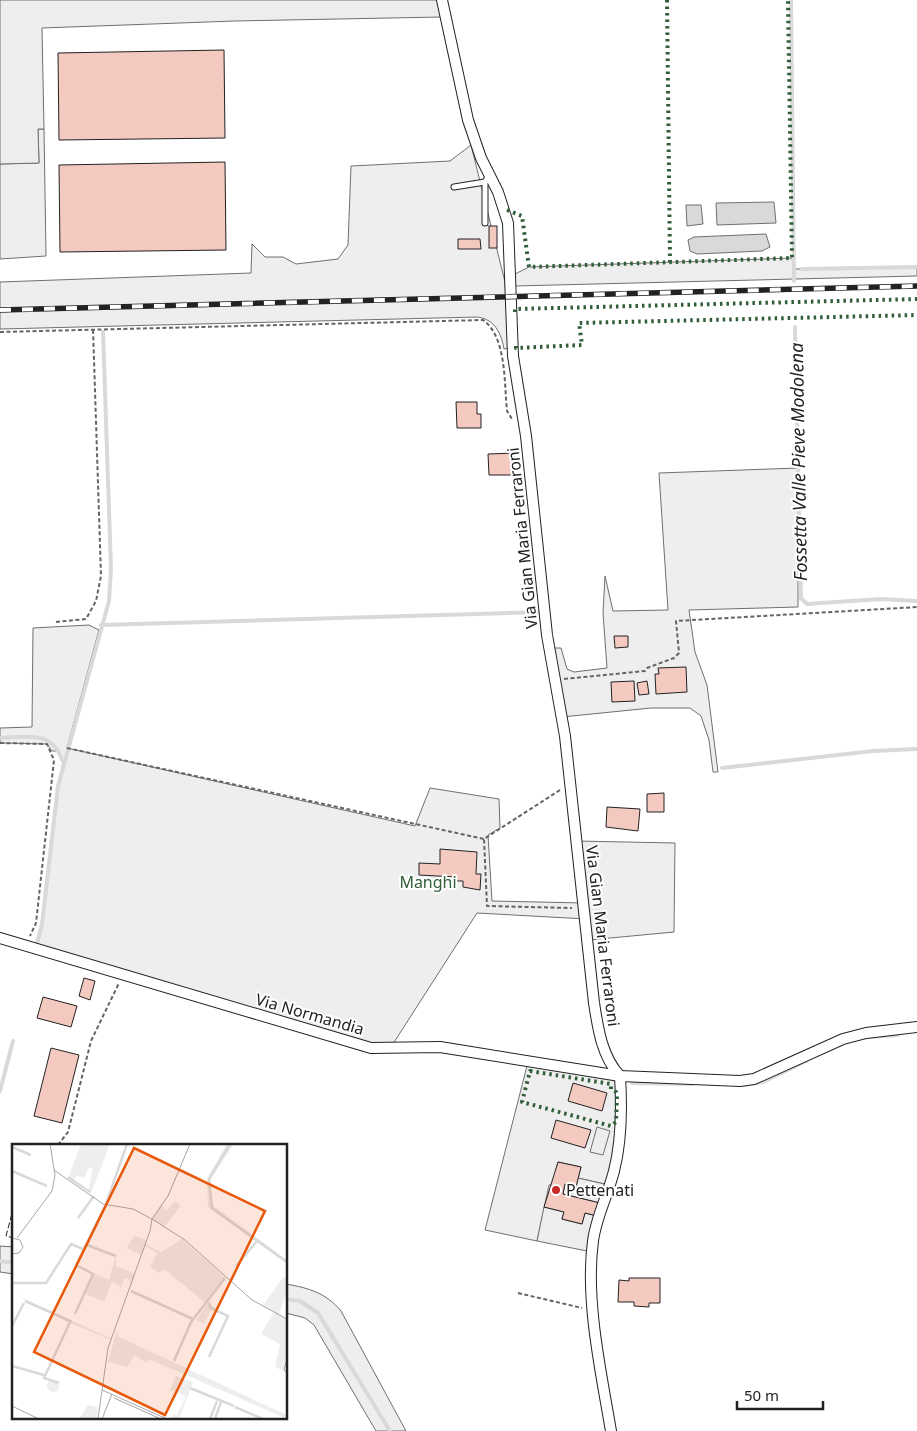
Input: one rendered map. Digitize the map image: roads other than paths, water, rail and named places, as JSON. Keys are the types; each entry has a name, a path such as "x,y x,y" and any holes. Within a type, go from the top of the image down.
{"street":[{"name":"Via Gian Maria Ferraroni","path":"442,0 468,120 487,178 505,209 508,223 513,356 524,422 554,680 564,727 598,1027 605,1052 613,1069 620,1076"},
{"name":"Via Normandia","path":"0,938 33,946 371,1048 440,1047 620,1076"},
{"path":"611,1431 597,1345 594,1311 593,1240 614,1172 620,1143 620,1076 740,1081 754,1079 843,1039 866,1033 914,1028"}],"lane":[{"path":"454,188 487,178 485,223"}],"waterway":[{"name":"Fossetta Valle Pieve Modolena","path":"791,0 794,281"},
{"path":"802,269 917,267"},
{"name":"Fossetta Valle Pieve Modolena","path":"795,327 801,598 807,604 881,599 917,601"},
{"path":"36,947 42,924 58,786 109,601 111,569 103,332"},
{"path":"101,625 543,612"},
{"path":"0,738 37,737 52,744 58,750 62,760"},
{"path":"722,768 873,751 917,749"},
{"path":"870,1037 898,1035"},
{"path":"0,1091 13,1041"},
{"path":"743,1085 763,1082 806,1061"},
{"path":"632,1083 693,1084"},
{"path":"0,1261 12,1263"},
{"path":"288,1299 300,1301 318,1313 390,1431"}],"railway":[{"path":"0,310 917,286"}],"place":[{"name":"Pettenati","path":"556,1190"}],"park label":[{"name":"Manghi","path":"428,882"}]}
